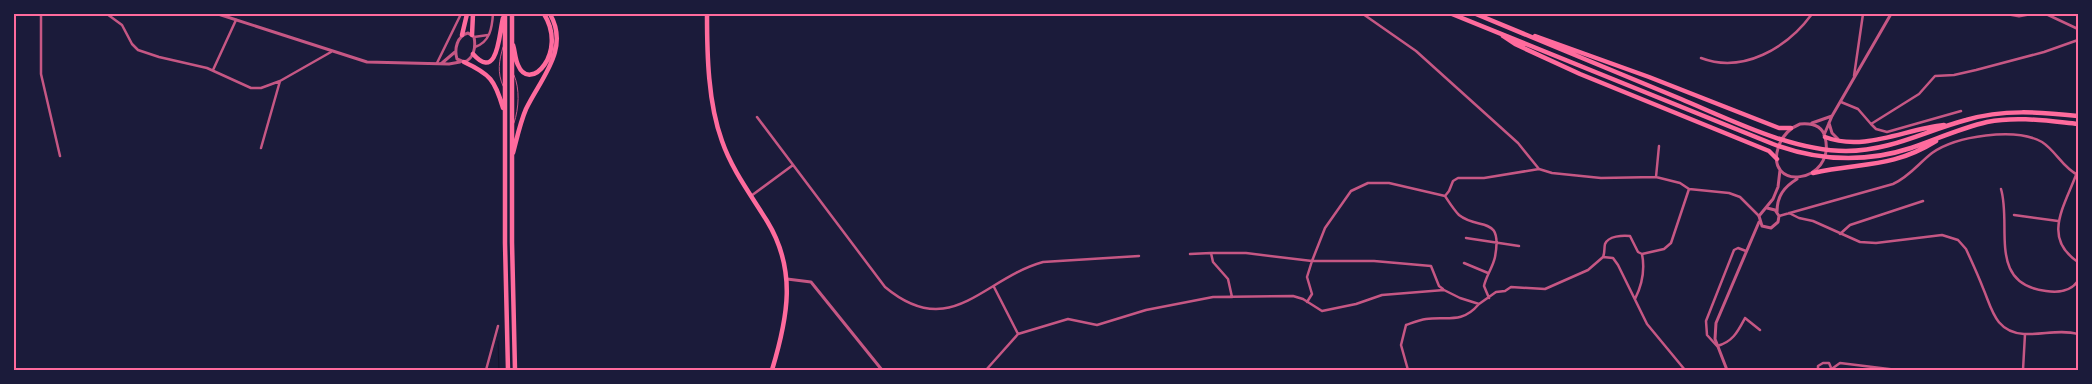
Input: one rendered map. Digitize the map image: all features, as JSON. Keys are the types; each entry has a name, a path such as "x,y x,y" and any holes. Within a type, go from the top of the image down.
{"main road":[{"path":"462,35 467,14"},
{"path":"473,14 473,36"},
{"path":"504,14 508,370"},
{"path":"473,54 484,63 489,63 493,60 504,14"},
{"path":"512,14 515,370"},
{"path":"512,40 517,64 521,69 530,74 537,73 542,68 551,51 552,42 548,22 544,14"},
{"path":"512,160 520,124 554,59 557,38 556,29 550,14"},
{"path":"707,14 712,106 717,126 728,158 768,223 780,246 785,261 788,291 784,321 772,370"},
{"path":"1452,14 1754,137 1808,155 1841,159 1880,156 1988,122 2005,120 2028,119 2078,124"},
{"path":"1476,14 1756,129 1814,148 1845,151 1860,150 1907,141 1966,120 1995,114 2016,112 2078,116"},
{"path":"1513,29 1649,76 1778,128 1791,128"},
{"path":"1496,31 1515,44 1580,74 1769,151 1776,159"},
{"path":"462,62 484,72 493,80 498,89 504,114"},
{"path":"1824,136 1841,141 1862,141 1890,138 1929,127 1953,124"},
{"path":"1813,173 1869,166 1897,160 1919,151 1943,136"}],"street":[{"path":"41,14 41,74 60,156"},
{"path":"107,14 122,25 132,44 138,50 213,70 252,88 260,88 280,81 331,52"},
{"path":"218,14 331,52 367,62 453,64 468,61 473,54 473,36"},
{"path":"439,63 461,14"},
{"path":"474,47 485,42 489,35 493,14"},
{"path":"1363,14 1394,34 1423,57 1518,143 1539,169"},
{"path":"1700,58 1731,64 1756,58 1792,36 1812,14"},
{"path":"1854,79 1863,14"},
{"path":"1445,196 1453,181 1458,178 1484,178 1539,169 1552,173 1601,178 1656,178 1680,183 1689,189 1729,193 1740,197 1758,216 1762,226 1774,227 1778,222 1777,204 1782,192 1788,185 1798,178 1813,173 1819,166 1825,154 1824,136 1832,116 1890,15 1885,14"},
{"path":"2008,14 2019,16 2030,14"},
{"path":"2046,14 2078,29"},
{"path":"213,70 236,20"},
{"path":"439,63 455,52 462,35 482,37 489,35"},
{"path":"1871,124 1919,94 1935,76 1954,75 1976,70 2044,52 2078,40"},
{"path":"455,52 457,59 462,62"},
{"path":"261,148 280,81"},
{"path":"1841,102 1858,109 1876,129 1886,132 1961,110"},
{"path":"1798,178 1788,176 1780,169 1776,159 1780,142 1791,128 1800,124 1811,124 1832,116"},
{"path":"757,117 885,287 900,299 916,306 933,309 952,307 969,301 1029,266 1043,262 1139,256"},
{"path":"1829,123 1832,133 1841,141"},
{"path":"1811,124 1818,128 1824,136"},
{"path":"1778,214 1789,213 1893,184 1900,181 1940,148 1971,137 2016,136 2035,139 2050,148 2077,175 2058,221 2057,231 2061,244 2067,254 2078,262"},
{"path":"1656,178 1659,146"},
{"path":"751,196 793,164"},
{"path":"1758,216 1773,199 1778,187 1780,169"},
{"path":"1307,302 1312,294 1308,277 1325,228 1351,191 1368,183 1389,183 1445,196 1458,214 1464,218 1488,225 1494,231 1496,243 1494,259 1484,286 1489,298"},
{"path":"1605,257 1605,244 1608,240 1621,235 1630,236 1638,252 1642,254 1664,249 1671,243 1689,189"},
{"path":"2001,189 2005,210 2004,253 2016,277 2033,288 2046,291 2069,289 2078,281"},
{"path":"1840,234 1850,225 1923,201"},
{"path":"1751,207 1762,211"},
{"path":"1766,208 1773,209 1778,214"},
{"path":"1789,213 1799,218 1813,221 1860,242 1876,243 1942,235 1958,240 1966,249 1994,317 2003,326 2025,334 2061,331 2078,334"},
{"path":"2014,215 2058,221"},
{"path":"1727,370 1715,339 1716,323 1759,222"},
{"path":"1755,231 1762,226"},
{"path":"1466,238 1519,246"},
{"path":"1717,346 1707,335 1706,321 1734,250 1738,248 1746,251"},
{"path":"1190,254 1246,252 1312,261 1374,261 1432,266 1439,286 1460,298 1479,304"},
{"path":"1211,253 1213,262 1228,279 1232,297"},
{"path":"1635,298 1640,290 1642,254"},
{"path":"1408,370 1401,345 1406,325 1427,319 1450,319 1464,316 1496,292 1505,291 1511,287 1545,289 1588,270 1605,257 1613,258 1618,265 1647,324 1685,370"},
{"path":"1464,263 1488,273"},
{"path":"787,279 811,282 882,370"},
{"path":"994,286 1018,334"},
{"path":"986,370 1018,334 1068,319 1097,325 1146,310 1214,297 1293,296 1322,311 1356,304 1382,295 1444,290"},
{"path":"1717,346 1725,344 1734,338 1745,318 1760,330"},
{"path":"486,370 498,326"},
{"path":"2023,370 2025,334"},
{"path":"1818,370 1818,366 1823,362 1829,364 1832,369 1840,364 1897,370"}],"waterway":[{"path":"498,341 499,370"}]}
